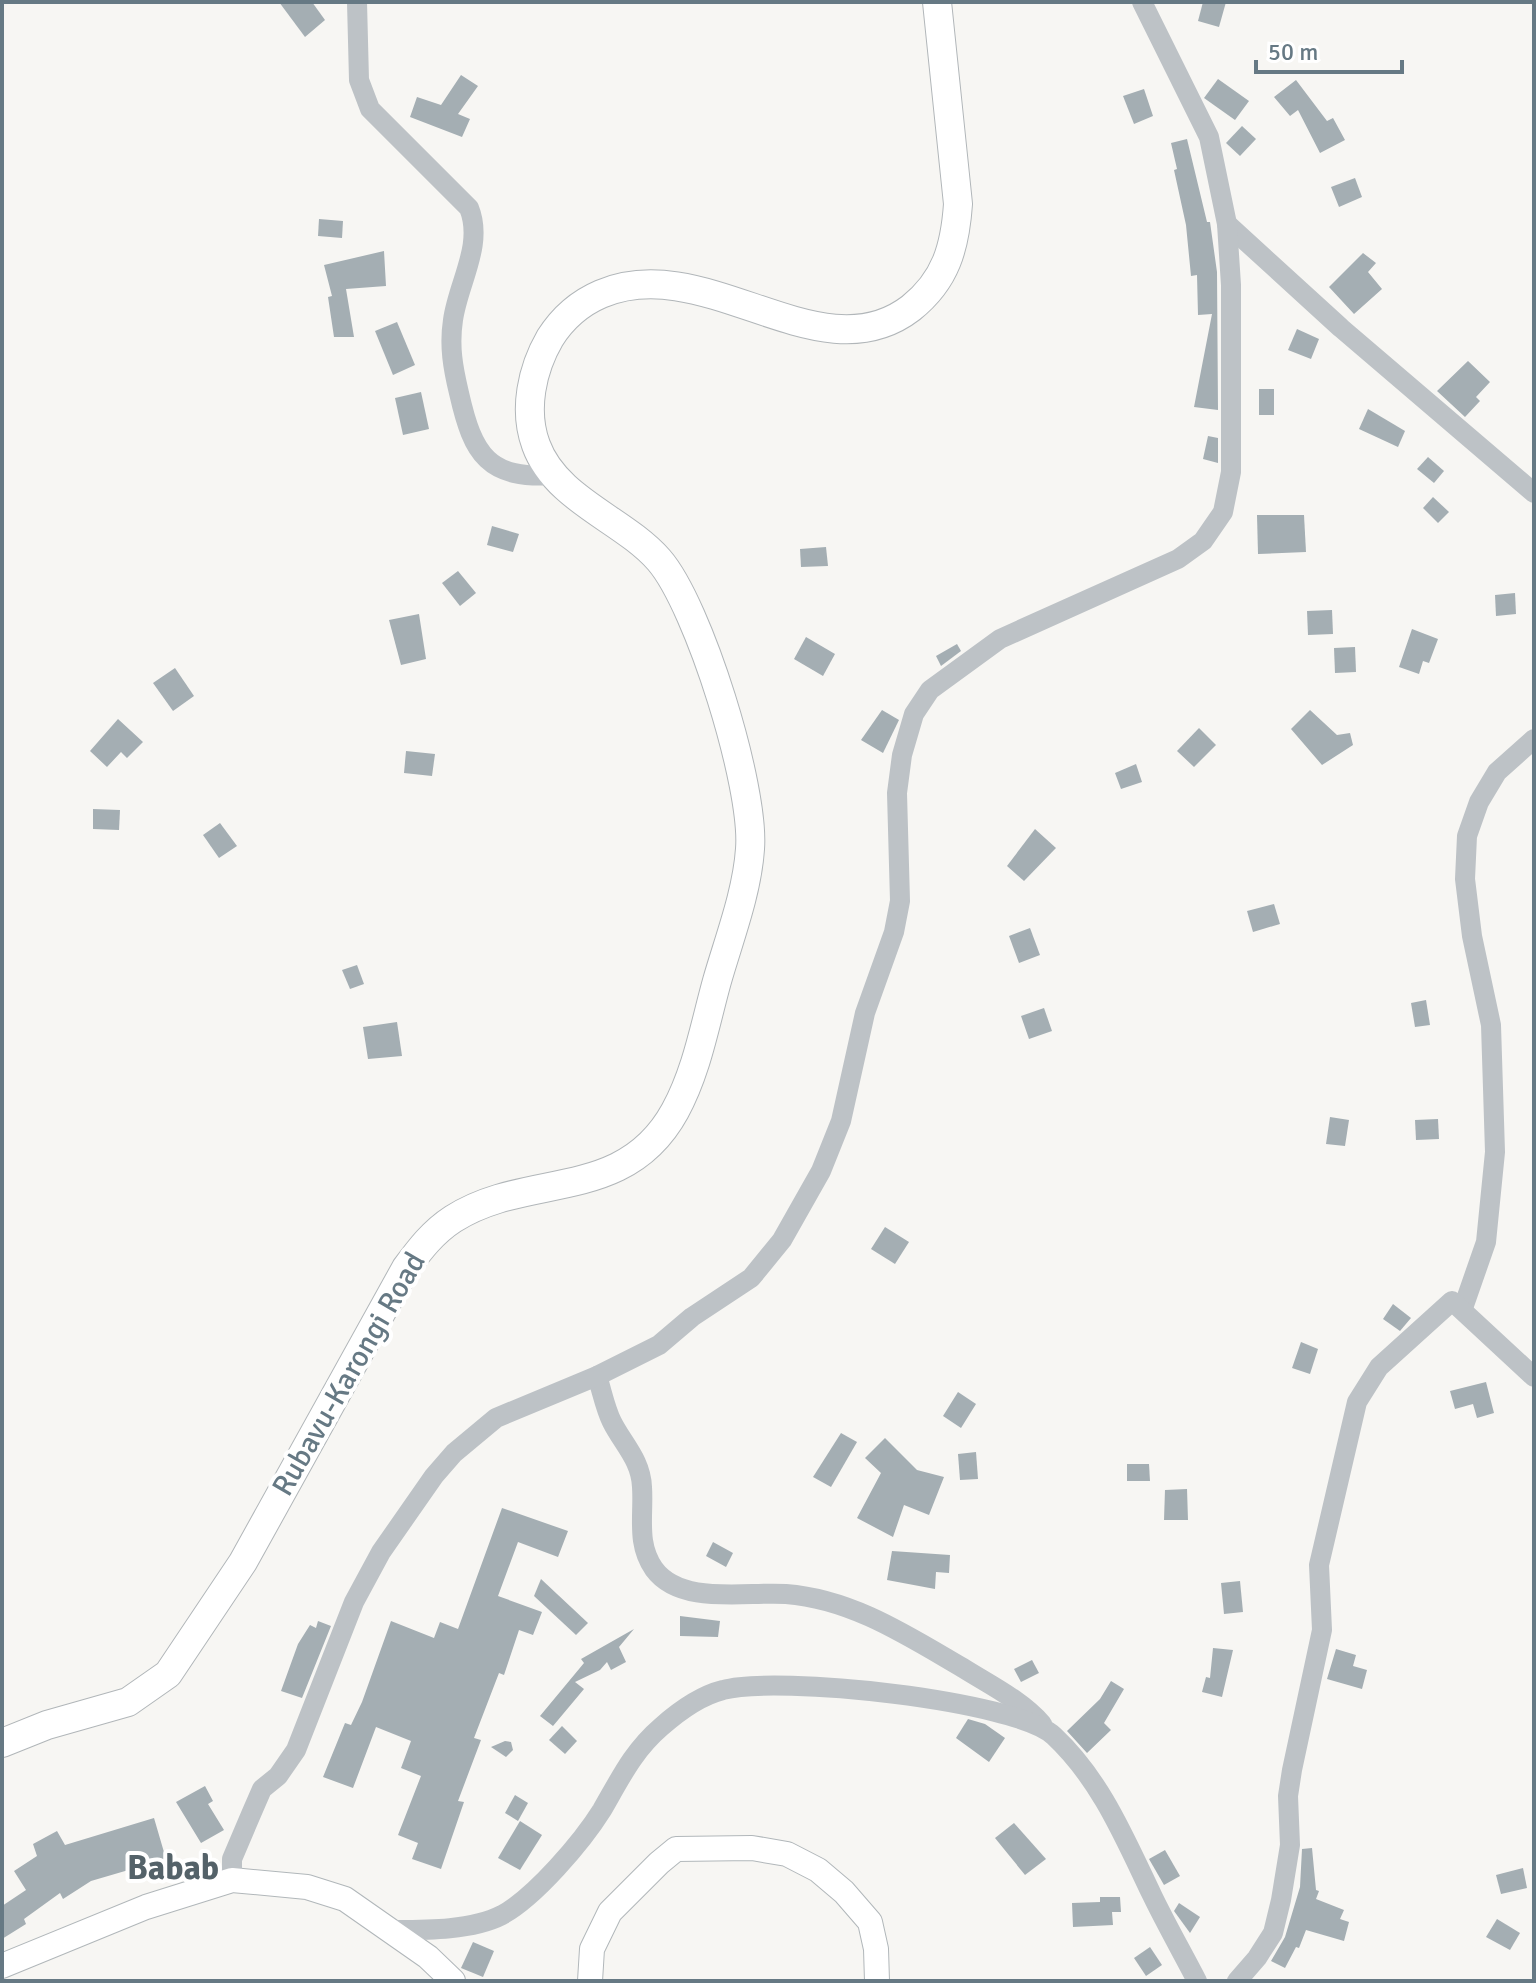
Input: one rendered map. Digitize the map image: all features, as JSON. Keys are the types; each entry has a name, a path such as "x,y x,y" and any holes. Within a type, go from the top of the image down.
{"highway":[{"name":"Rubavu-Karongi Road","path":"2,1743 47,1725 128,1702 168,1674 243,1562 406,1268 426,1240 455,1217 485,1205 584,1182 619,1168 663,1130 677,1107 705,1029 748,863 750,848 743,772 691,613 676,584 657,557 603,519 556,475 536,446 531,421 532,379 556,330 574,310 593,297 624,284 665,282 695,288 776,316 848,330 899,317 938,283 955,235 958,204 937,2"}],"main road":[{"path":"590,1981 592,1949 610,1912 676,1849 752,1848 787,1854 818,1870 844,1892 870,1922 876,1949 877,1981"},
{"path":"2,1966 146,1907 232,1880 320,1891 345,1899 428,1957 453,1981"}],"street":[{"path":"357,2 359,80 370,109 469,208 476,224 474,246 457,298 450,347 468,433 489,463 507,472 526,477 556,475"},
{"path":"232,1880 232,1859 262,1789 278,1776 296,1750 354,1602 381,1552 434,1476 454,1453 496,1418 597,1376 659,1345 692,1317 751,1278 782,1240 821,1171 841,1121 865,1013 894,932 900,901 897,793 902,755 914,714 930,690 1000,639 1178,559 1203,541 1223,512 1232,459 1227,224 1209,137 1142,2"},
{"path":"1227,224 1341,328 1534,493"},
{"path":"1463,1308 1486,1242 1495,1152 1491,1025 1472,936 1465,879 1467,836 1479,802 1497,772 1534,739"},
{"path":"1237,1981 1273,1933 1281,1900 1290,1845 1288,1796 1322,1630 1319,1565 1357,1402 1379,1367 1452,1301 1534,1377"},
{"path":"597,1376 612,1422 633,1452 643,1485 641,1539 655,1570 678,1587 717,1594 788,1594 832,1602 884,1622 1016,1702 1080,1763 1117,1821 1197,1981"},
{"path":"388,1930 464,1925 501,1915 529,1893 584,1835 635,1751 695,1701 723,1690 763,1684 856,1688 1003,1715 1051,1733"}],"building":[{"path":"279,2 312,2 325,20 305,37"},
{"path":"1203,2 1226,2 1219,27 1198,21"},
{"path":"461,75 478,86 458,114 470,119 462,137 410,117 417,97 441,105"},
{"path":"1218,79 1249,101 1235,120 1204,98"},
{"path":"1296,80 1327,121 1333,118 1345,140 1320,153 1298,110 1290,116 1274,97"},
{"path":"1144,89 1153,116 1134,124 1123,96"},
{"path":"1242,126 1256,139 1240,156 1226,143"},
{"path":"1187,139 1207,222 1210,222 1217,272 1218,410 1194,407 1212,314 1198,315 1197,275 1191,276 1186,225 1174,170 1177,169 1171,143"},
{"path":"1355,178 1362,197 1339,207 1331,187"},
{"path":"319,219 343,221 342,238 318,236"},
{"path":"384,251 386,286 346,289 354,337 334,337 328,297 332,296 324,265"},
{"path":"1363,253 1376,263 1368,272 1382,289 1354,314 1329,287"},
{"path":"397,322 415,365 393,375 375,331"},
{"path":"1297,329 1319,339 1311,359 1288,350"},
{"path":"1468,361 1490,382 1476,397 1480,401 1465,417 1437,391"},
{"path":"1259,389 1274,389 1274,415 1259,415"},
{"path":"421,392 429,429 403,435 395,398"},
{"path":"1368,409 1405,431 1398,447 1359,429"},
{"path":"1208,436 1218,438 1218,463 1203,459"},
{"path":"1428,457 1444,471 1434,483 1417,469"},
{"path":"1433,497 1449,512 1438,523 1423,508"},
{"path":"1257,515 1304,515 1306,552 1258,554"},
{"path":"492,526 519,534 513,552 487,545"},
{"path":"826,547 828,566 801,567 800,549"},
{"path":"458,571 476,593 460,606 442,583"},
{"path":"1515,593 1516,614 1496,616 1495,595"},
{"path":"1332,610 1333,634 1308,635 1307,611"},
{"path":"419,614 426,659 401,665 389,620"},
{"path":"1412,629 1438,639 1429,663 1423,661 1419,674 1399,667"},
{"path":"806,637 835,654 823,676 794,659"},
{"path":"957,644 961,651 941,666 936,656"},
{"path":"1355,647 1356,672 1335,673 1334,648"},
{"path":"175,668 194,696 173,711 153,683"},
{"path":"882,710 899,720 883,753 861,740"},
{"path":"1310,710 1337,735 1350,733 1353,745 1322,765 1291,729"},
{"path":"118,719 143,742 127,758 121,752 107,767 90,751"},
{"path":"1199,728 1216,745 1194,767 1177,751"},
{"path":"406,751 435,754 432,776 404,773"},
{"path":"1136,764 1142,782 1121,789 1115,773"},
{"path":"93,809 120,810 119,830 93,829"},
{"path":"220,823 237,846 219,858 203,835"},
{"path":"1035,829 1056,848 1024,881 1007,866"},
{"path":"1274,904 1280,924 1253,932 1247,911"},
{"path":"1030,928 1040,955 1019,963 1009,936"},
{"path":"357,965 364,984 350,989 342,970"},
{"path":"1426,1000 1430,1025 1415,1027 1411,1003"},
{"path":"1044,1008 1052,1031 1029,1039 1021,1016"},
{"path":"397,1022 402,1056 368,1059 363,1027"},
{"path":"1330,1117 1349,1120 1345,1146 1326,1144"},
{"path":"1438,1119 1439,1139 1416,1140 1415,1120"},
{"path":"885,1227 909,1242 895,1264 871,1249"},
{"path":"1393,1304 1411,1318 1400,1331 1383,1319"},
{"path":"1301,1342 1318,1349 1310,1374 1292,1368"},
{"path":"1486,1382 1494,1413 1477,1418 1473,1404 1455,1409 1450,1391"},
{"path":"958,1392 976,1404 961,1428 943,1416"},
{"path":"841,1433 857,1442 831,1487 813,1477"},
{"path":"885,1438 917,1470 944,1477 929,1515 904,1505 893,1537 857,1518 881,1473 865,1458"},
{"path":"976,1452 978,1479 960,1480 958,1454"},
{"path":"1127,1464 1149,1464 1150,1481 1127,1481"},
{"path":"1187,1489 1188,1520 1164,1520 1165,1490"},
{"path":"502,1508 568,1531 558,1557 518,1542 498,1596 542,1612 533,1635 519,1630 504,1675 499,1673 474,1738 481,1740 458,1801 464,1802 441,1869 412,1859 418,1843 398,1835 421,1776 401,1768 411,1741 376,1727 353,1788 323,1777 345,1723 351,1725 362,1702 391,1621 434,1638 440,1622 458,1629"},
{"path":"713,1542 733,1553 726,1567 706,1556"},
{"path":"892,1551 950,1555 949,1573 936,1572 935,1589 887,1580"},
{"path":"541,1579 588,1623 576,1635 534,1596"},
{"path":"1240,1581 1243,1612 1224,1614 1221,1583"},
{"path":"680,1616 720,1621 718,1637 680,1636"},
{"path":"318,1621 331,1626 302,1698 281,1691 298,1644 310,1625 316,1628"},
{"path":"634,1629 619,1647 626,1662 611,1670 607,1662 600,1670 575,1682 584,1689 553,1726 540,1716 584,1663 581,1659"},
{"path":"1213,1648 1233,1650 1222,1697 1202,1692 1206,1677 1210,1678"},
{"path":"1336,1649 1356,1655 1353,1666 1367,1670 1362,1689 1327,1679"},
{"path":"1032,1660 1039,1673 1021,1682 1014,1669"},
{"path":"1111,1681 1124,1689 1104,1723 1111,1730 1087,1753 1067,1731 1100,1699"},
{"path":"968,1719 985,1724 1005,1738 989,1762 956,1738"},
{"path":"562,1726 577,1741 565,1754 549,1740"},
{"path":"505,1741 511,1742 513,1750 506,1757 491,1747"},
{"path":"205,1786 213,1801 208,1804 224,1830 201,1843 176,1802"},
{"path":"515,1795 528,1803 518,1821 505,1813"},
{"path":"154,1818 166,1859 91,1881 63,1899 60,1893 24,1919 26,1924 2,1939 2,1906 26,1890 14,1871 37,1856 33,1844 57,1831 65,1845"},
{"path":"520,1821 542,1835 520,1870 498,1858"},
{"path":"1014,1823 1046,1859 1025,1875 995,1838"},
{"path":"1312,1848 1316,1890 1319,1891 1316,1899 1344,1910 1340,1919 1349,1922 1344,1941 1306,1930 1299,1948 1296,1947 1285,1968 1271,1961 1285,1937 1300,1887 1302,1849"},
{"path":"1165,1850 1180,1876 1164,1885 1149,1859"},
{"path":"1523,1868 1527,1888 1501,1894 1496,1875"},
{"path":"1100,1897 1120,1897 1121,1912 1112,1912 1113,1925 1073,1927 1072,1903 1100,1902"},
{"path":"1179,1903 1200,1917 1190,1933 1174,1911"},
{"path":"1497,1919 1520,1933 1510,1950 1486,1937"},
{"path":"473,1942 494,1951 483,1977 461,1968"},
{"path":"1150,1947 1162,1965 1146,1976 1134,1958"}],"district":[{"name":"Babab","path":"173,1868"}]}
